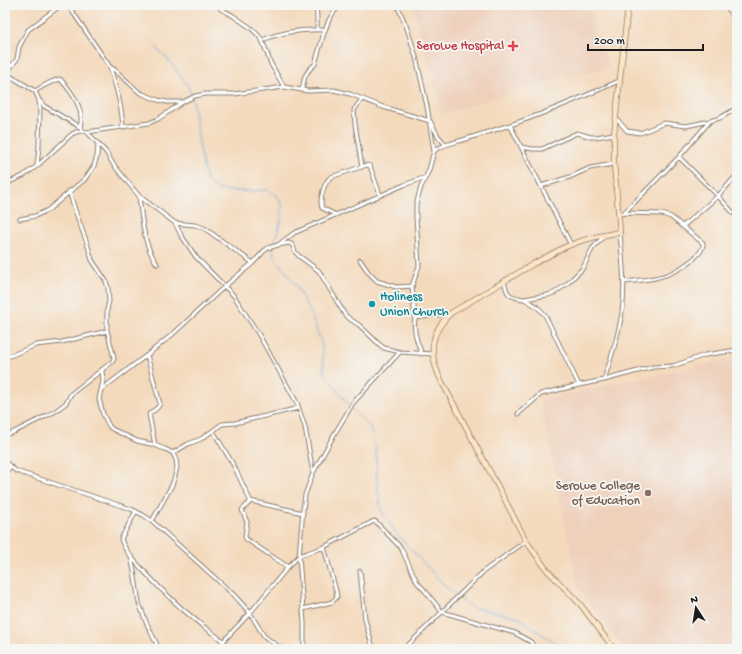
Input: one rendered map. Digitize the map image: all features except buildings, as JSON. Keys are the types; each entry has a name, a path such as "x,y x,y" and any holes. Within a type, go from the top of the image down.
{"street":[{"path":"37,166 40,108 35,91 5,73 17,60 19,46 28,30 62,5"},
{"path":"68,5 110,67 118,93 123,128"},
{"path":"218,5 221,10 232,15 251,28 258,35 262,40 271,64 284,87"},
{"path":"316,5 317,29"},
{"path":"302,90 305,76 315,64 325,30 333,13 340,5"},
{"path":"397,5 407,28 416,57 430,121 434,151 432,162 421,187 416,205 419,266 412,286 414,329 422,354"},
{"path":"604,380 623,311 624,282 614,164 614,134 628,5"},
{"path":"726,5 737,23"},
{"path":"262,40 282,33 317,29 325,30"},
{"path":"110,67 143,94 167,102 183,102"},
{"path":"35,91 58,79 61,80 74,95 82,122 80,127"},
{"path":"434,151 445,144 460,141 510,125 619,81"},
{"path":"6,182 23,176 37,166 72,134 78,131 123,128 149,123 195,96 206,94 234,94 284,87 308,91 334,90 430,121 438,136 445,144"},
{"path":"362,99 354,110 362,167"},
{"path":"38,100 44,106 85,131 106,152 113,164 139,196 175,224 196,257 234,296 259,335 299,408 305,427 313,473"},
{"path":"615,117 627,131 643,132 664,123 686,126 710,121 720,118 737,108"},
{"path":"624,213 679,157 710,121"},
{"path":"510,125 571,245"},
{"path":"521,147 542,149 577,133 591,137 614,134"},
{"path":"20,219 42,214 85,179 94,166 98,144"},
{"path":"679,157 737,217"},
{"path":"541,186 570,177 590,168 614,164"},
{"path":"336,215 322,208 320,200 322,192 331,176 368,165 370,166 380,195"},
{"path":"683,226 718,196 737,175"},
{"path":"278,245 294,233 380,195 426,177"},
{"path":"5,435 54,412 66,403 71,394 113,361 114,358 107,331 108,288 106,281 92,260 69,191"},
{"path":"139,196 144,235 153,259 157,264"},
{"path":"619,214 667,215 703,242 704,247 697,256 679,270 650,279 624,282"},
{"path":"175,224 195,225 204,228 253,263"},
{"path":"614,649 580,604 547,570 526,542 443,384 435,367 432,354 436,334 442,323 451,314 533,264 571,245 588,239 620,232"},
{"path":"524,300 554,293 567,284 583,268 592,249 606,235"},
{"path":"102,389 184,325 225,286 253,263 264,251 268,248 289,243 293,246 295,252 319,271 345,315 359,325 384,348 400,352 432,354"},
{"path":"360,260 377,281 396,287 412,286"},
{"path":"504,281 509,294 540,309 545,315 579,385"},
{"path":"414,318 451,314"},
{"path":"5,358 36,345 62,342 107,331"},
{"path":"518,414 541,394 653,367 673,366 705,355 737,350"},
{"path":"304,649 300,556 305,495 313,473 353,403 400,352"},
{"path":"147,355 160,404 149,414 155,445"},
{"path":"102,370 103,381 99,396 103,414 108,426 137,441 165,449 173,453 176,460 177,467 175,476 165,499 152,521"},
{"path":"173,453 188,444 202,439 222,424 235,423 299,408"},
{"path":"213,431 234,466 250,501"},
{"path":"5,462 16,471 136,512 152,521 234,595 250,613 264,636 284,649"},
{"path":"5,478 9,466"},
{"path":"250,501 303,513"},
{"path":"250,501 242,510 247,522 246,539 288,566"},
{"path":"136,512 121,539 130,556 204,628 223,641 225,649"},
{"path":"216,649 250,613 288,566 300,556 324,547 372,522 376,522 401,548 417,582 442,612 514,633 532,644"},
{"path":"404,649 484,571 526,542"},
{"path":"303,609 332,602 337,597 324,547"},
{"path":"130,556 139,603 159,649"},
{"path":"360,571 365,619 373,649"}],"shaded area":[{"name":"Serowe Hospital","path":"413,5 588,5 609,67 550,81 442,114"},
{"name":"Serowe College of Education","path":"737,357 737,649 624,649 578,587 540,400"}],"waterway":[{"path":"156,47 172,64 188,86 192,97 202,162 207,180 216,189 227,191 267,190 277,195 282,205 281,220 274,244"},
{"path":"273,248 274,256 297,287 311,314 322,345 324,372 350,407 370,427 376,450 377,480 381,510 395,532 445,586 471,607 518,617 565,649"}],"place":[{"name":"Serowe Hospital","path":"513,46"},
{"name":"Holiness Union Church","path":"372,304"},
{"name":"Serowe College of Education","path":"648,493"}]}
